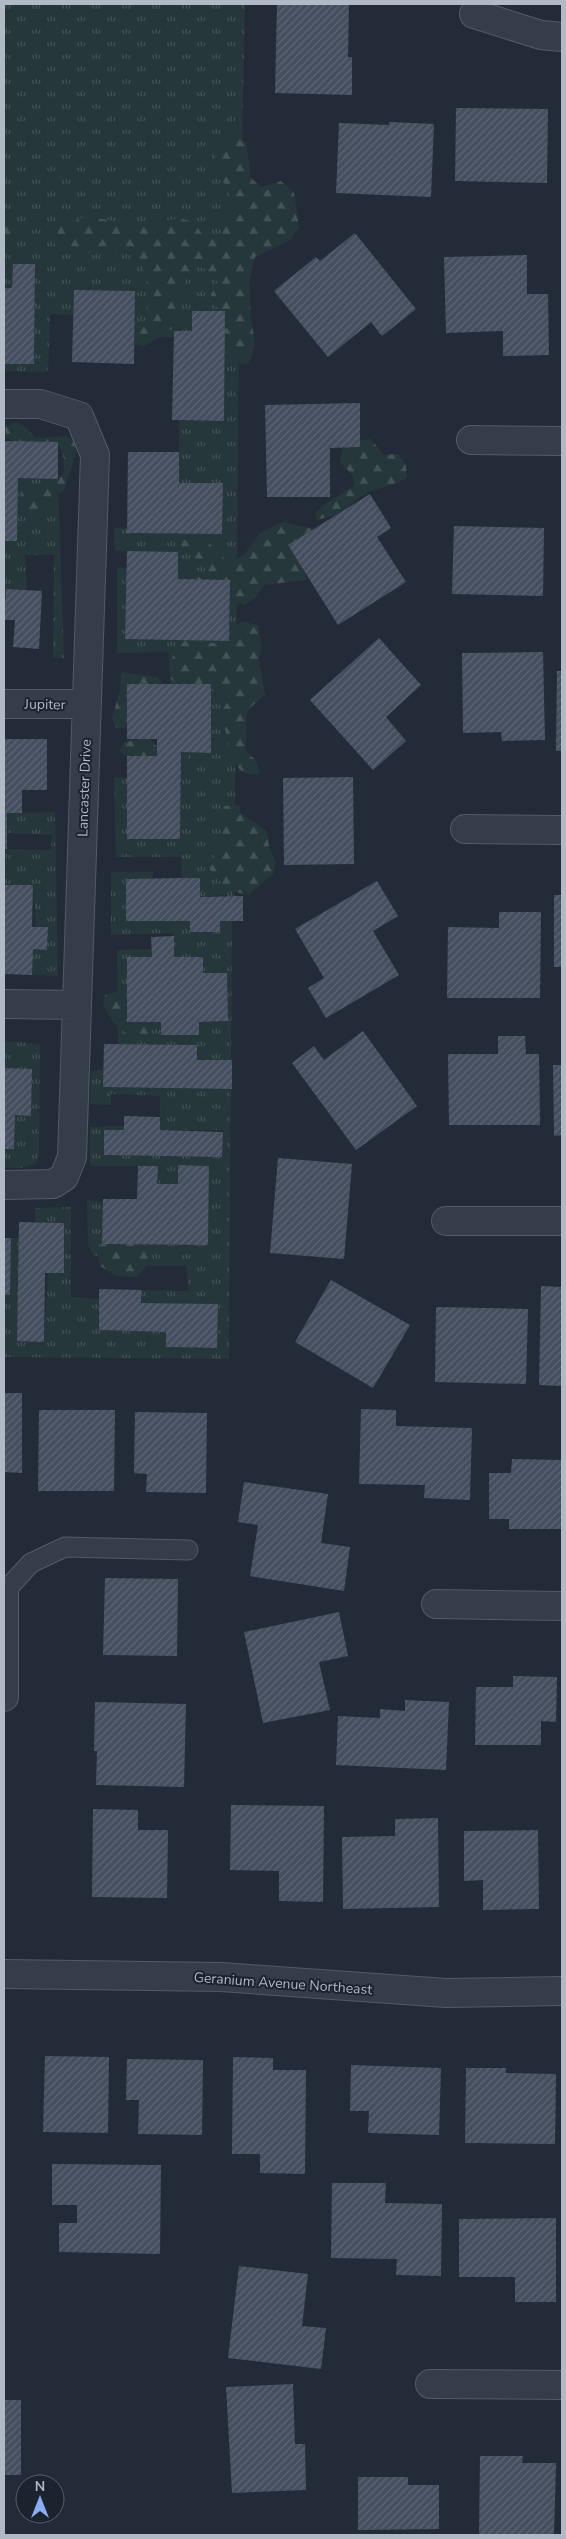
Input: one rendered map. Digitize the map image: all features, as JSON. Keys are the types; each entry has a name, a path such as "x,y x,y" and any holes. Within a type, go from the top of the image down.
{"street":[{"path":"474,14 540,35 562,37"},
{"name":"Lancaster Drive","path":"4,404 40,404 80,416 96,455 72,1157 64,1177 53,1184 4,1185"},
{"path":"471,440 562,441"},
{"name":"Jupiter","path":"4,704 87,704"},
{"path":"465,829 562,830"},
{"path":"4,1004 77,1005"},
{"path":"446,1221 562,1221"},
{"path":"4,1591 4,1697"},
{"path":"436,1604 562,1606"},
{"name":"Geranium Avenue Northeast","path":"4,1974 220,1977 446,1993 562,1990"},
{"path":"430,2384 562,2385"}],"lane":[{"path":"4,1591 31,1563 65,1547 188,1550"}],"green space":[{"path":"4,4 245,4 240,245 234,896 243,896 243,921 232,921 229,1359 4,1357 4,1295 10,1295 11,1238 19,1238 17,1341 44,1342 48,1273 64,1272 64,1223 36,1222 35,1208 71,1207 71,1297 99,1299 99,1330 166,1332 166,1347 217,1348 218,1304 141,1303 141,1290 189,1291 186,1266 129,1265 93,1255 88,1245 87,1200 103,1202 103,1244 208,1245 209,1166 178,1165 178,1184 157,1184 157,1166 90,1166 90,1127 124,1126 124,1130 104,1130 104,1155 222,1157 223,1130 160,1130 160,1096 111,1094 111,1105 90,1104 91,1071 103,1069 104,1087 227,1089 225,1060 197,1060 197,1045 118,1044 117,950 152,949 152,957 127,958 127,1022 161,1022 161,1035 198,1035 199,1022 228,1021 227,974 203,973 202,957 174,957 173,933 111,935 111,872 153,872 153,879 126,879 126,921 190,921 191,932 220,932 220,921 227,921 227,895 200,897 200,878 182,878 181,857 116,857 114,777 127,778 127,839 180,839 181,752 211,753 211,684 170,684 169,652 117,653 117,568 127,568 125,638 229,641 230,580 178,579 178,552 115,551 114,528 127,528 127,533 222,534 223,483 179,483 179,421 224,421 225,312 192,311 192,331 174,331 174,337 135,338 135,291 74,290 73,315 50,314 48,372 4,371 4,364 34,364 35,264 13,264 12,288 4,289"},
{"path":"232,136 246,142 251,178 261,187 281,181 294,193 299,227 290,240 255,257 249,283 255,345 248,364 241,364 231,354 221,351 221,333 231,324 225,318 225,311 211,304 211,294 218,283 210,273 202,268 193,267 185,281 177,310 176,326 144,346 135,344 136,333 145,326 148,318 145,297 147,276 140,262 132,252 70,253 56,248 54,240 57,230 82,218 98,218 141,225 181,219 194,223 203,235 220,236 224,218 231,208 229,195 218,170 216,147"},
{"path":"4,214 17,239 11,245 4,246"},
{"path":"16,422 25,427 36,438 67,436 74,441 76,453 64,491 58,494 50,511 36,519 22,512 22,493 39,483 46,487 64,473 63,455 58,446 13,441 6,438 5,427"},
{"path":"371,439 384,455 398,454 406,465 407,477 397,483 368,492 336,515 317,520 315,513 325,504 354,486 353,476 340,462 343,448 354,441"},
{"path":"18,478 58,479 64,658 53,658 54,555 25,555 27,590 6,589 4,619 4,541 17,541"},
{"path":"283,522 318,530 306,566 306,580 264,585 256,597 245,605 212,599 193,587 189,579 208,571 210,561 195,558 181,550 182,540 205,539 228,562 244,555 260,533"},
{"path":"243,622 258,625 262,647 259,660 265,694 247,711 246,752 256,760 260,773 251,774 239,769 231,756 222,716 224,708 231,697 216,690 202,693 181,688 170,678 175,652 186,640 223,644 232,627"},
{"path":"121,672 158,677 162,684 134,684 129,722 123,728 116,728 112,718 120,690"},
{"path":"151,739 154,745 186,748 187,759 177,762 132,762 120,751 124,742"},
{"path":"240,805 240,813 267,831 269,848 276,861 273,874 248,895 227,890 206,865 218,851 224,806"},
{"path":"55,812 58,976 32,975 33,949 47,949 48,927 36,927 33,885 4,885 4,849 51,850 52,835 7,833 7,813"},
{"path":"133,987 141,1016 151,1027 150,1036 140,1036 120,1029 115,1025 103,1004 105,995"},
{"path":"4,1041 40,1044 39,1155 36,1163 22,1168 4,1168 4,1149 14,1149 15,1115 31,1115 32,1069 4,1068"},
{"path":"113,1239 148,1244 151,1259 137,1277 116,1276 100,1266 97,1246"}],"building":[{"path":"277,4 349,4 348,57 352,57 352,95 275,93"},
{"path":"456,108 548,109 547,183 455,181"},
{"path":"389,122 434,124 431,197 336,193 339,123 389,125"},
{"path":"355,233 416,309 382,336 371,322 328,357 274,291 316,257 320,261"},
{"path":"527,255 527,294 548,294 549,355 503,356 503,331 446,333 444,257"},
{"path":"13,264 35,264 34,364 4,364 4,288 12,288"},
{"path":"74,290 135,291 134,364 72,362"},
{"path":"192,311 225,311 224,421 172,420 174,331 192,331"},
{"path":"360,403 360,447 330,448 330,497 267,497 265,405"},
{"path":"4,441 58,442 58,479 18,478 17,541 4,541"},
{"path":"128,452 179,452 179,483 223,483 222,534 127,533"},
{"path":"370,494 391,528 377,537 406,582 338,625 288,545"},
{"path":"454,526 544,528 543,596 452,594"},
{"path":"127,551 178,552 178,579 230,580 229,641 125,639"},
{"path":"6,589 42,591 39,649 13,647 15,620 4,620"},
{"path":"379,638 421,685 386,717 406,741 373,770 310,700"},
{"path":"543,652 545,740 502,741 501,732 463,733 462,653"},
{"path":"557,671 562,671 562,751 556,751"},
{"path":"127,684 211,684 211,753 181,752 180,839 127,839 127,756 157,756 157,739 127,739"},
{"path":"4,739 47,739 47,790 22,790 22,813 7,813 7,849 4,849"},
{"path":"353,777 354,864 284,865 283,778"},
{"path":"200,878 200,897 243,896 243,921 220,921 220,932 190,932 190,921 126,921 126,879"},
{"path":"377,881 398,916 373,931 399,975 326,1018 308,988 324,978 295,929"},
{"path":"4,885 33,885 32,927 48,927 47,950 33,949 32,975 4,974"},
{"path":"554,895 562,895 562,967 554,967"},
{"path":"499,912 541,912 540,998 447,998 448,927 499,928"},
{"path":"174,936 174,957 203,957 203,973 227,973 228,1021 199,1022 199,1035 161,1035 161,1022 127,1022 127,957 152,957 151,937"},
{"path":"363,1031 417,1106 356,1150 292,1063 314,1046 324,1060"},
{"path":"498,1036 525,1036 526,1054 539,1054 540,1125 449,1125 448,1054 498,1054"},
{"path":"104,1044 197,1045 197,1060 232,1060 232,1089 103,1087"},
{"path":"553,1065 562,1065 562,1135 554,1136"},
{"path":"4,1068 32,1069 31,1116 15,1115 14,1149 4,1149"},
{"path":"124,1116 160,1117 160,1130 223,1132 222,1157 104,1155 104,1130 124,1130"},
{"path":"278,1158 352,1164 344,1259 270,1253"},
{"path":"178,1165 209,1166 208,1245 102,1244 103,1199 137,1199 138,1166 158,1166 157,1184 178,1184"},
{"path":"19,1222 64,1223 64,1273 45,1273 44,1342 17,1341"},
{"path":"4,1238 11,1238 10,1295 4,1295"},
{"path":"331,1280 410,1325 373,1388 295,1342"},
{"path":"541,1286 562,1287 562,1386 539,1385"},
{"path":"99,1289 141,1290 141,1303 218,1304 217,1348 166,1347 166,1332 99,1330"},
{"path":"436,1307 528,1309 526,1384 435,1382"},
{"path":"4,1393 22,1393 22,1473 4,1472"},
{"path":"361,1409 396,1410 396,1426 472,1428 470,1500 424,1498 425,1485 359,1484"},
{"path":"39,1410 115,1410 114,1491 38,1491"},
{"path":"135,1412 207,1413 206,1493 146,1492 147,1474 134,1473"},
{"path":"512,1459 562,1460 562,1529 509,1529 509,1519 489,1519 489,1473 511,1473"},
{"path":"244,1482 328,1494 321,1543 350,1547 344,1591 250,1576 258,1525 238,1522"},
{"path":"105,1578 178,1579 177,1656 103,1655"},
{"path":"339,1612 348,1656 319,1662 330,1710 263,1723 244,1632"},
{"path":"513,1676 557,1677 556,1722 541,1721 541,1745 475,1745 476,1687 513,1687"},
{"path":"405,1700 449,1702 446,1770 336,1765 338,1716 380,1718 380,1709 405,1711"},
{"path":"95,1702 186,1704 184,1787 96,1785 97,1751 94,1751"},
{"path":"231,1805 324,1806 323,1902 279,1901 279,1871 230,1870"},
{"path":"93,1809 138,1810 138,1830 168,1830 167,1898 92,1897"},
{"path":"438,1818 439,1907 343,1909 342,1837 395,1836 395,1819"},
{"path":"538,1830 539,1909 483,1910 483,1880 464,1881 464,1831"},
{"path":"45,2056 109,2057 108,2133 43,2132"},
{"path":"233,2057 273,2058 273,2070 306,2070 305,2174 260,2173 260,2154 232,2154"},
{"path":"127,2059 203,2060 202,2135 138,2134 139,2100 126,2100"},
{"path":"351,2065 441,2068 439,2135 368,2133 369,2111 350,2111"},
{"path":"466,2068 506,2068 506,2073 556,2074 555,2144 465,2143"},
{"path":"52,2164 161,2165 160,2254 59,2252 59,2223 77,2223 77,2205 52,2205"},
{"path":"332,2183 386,2183 385,2203 442,2204 441,2276 396,2275 397,2259 331,2258"},
{"path":"556,2218 556,2302 515,2302 515,2277 459,2277 459,2219"},
{"path":"239,2266 308,2274 302,2326 326,2328 321,2369 228,2358"},
{"path":"293,2384 295,2444 305,2444 306,2490 232,2493 226,2387"},
{"path":"4,2400 21,2400 21,2474 4,2475"},
{"path":"480,2456 523,2456 522,2463 556,2463 554,2535 479,2535"},
{"path":"358,2477 408,2477 408,2485 439,2485 439,2529 358,2530"}]}
